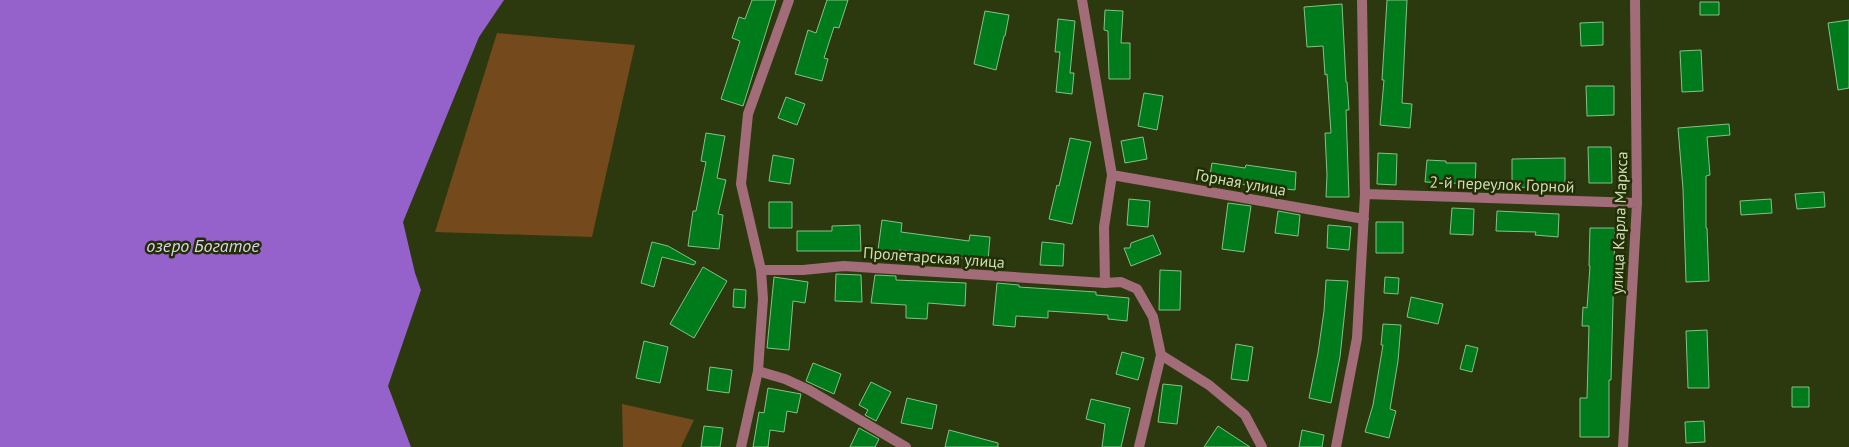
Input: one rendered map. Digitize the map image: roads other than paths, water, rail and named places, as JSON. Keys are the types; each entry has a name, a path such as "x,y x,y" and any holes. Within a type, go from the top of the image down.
{"street":[{"path":"741,447 758,371 763,299 761,270 741,184 748,114 789,0"},
{"path":"1082,0 1112,175 1104,227 1105,283"},
{"path":"1336,447 1357,338 1364,219 1362,0"},
{"name":"улица Карла Маркса","path":"1623,447 1637,203 1635,0"},
{"name":"Горная улица","path":"1112,175 1364,219"},
{"name":"2-й переулок Горной","path":"1365,194 1637,203"},
{"name":"Пролетарская улица","path":"761,270 803,270 844,266 1105,283 1121,282 1137,289 1153,317 1161,355 1139,447"},
{"path":"1161,355 1209,385 1245,415 1262,447"},
{"path":"758,371 785,379 809,390 906,447"}],"water":[{"name":"озеро Богатое","path":"0,0 504,0 479,37 403,222 421,290 388,386 411,447 0,447"}]}
